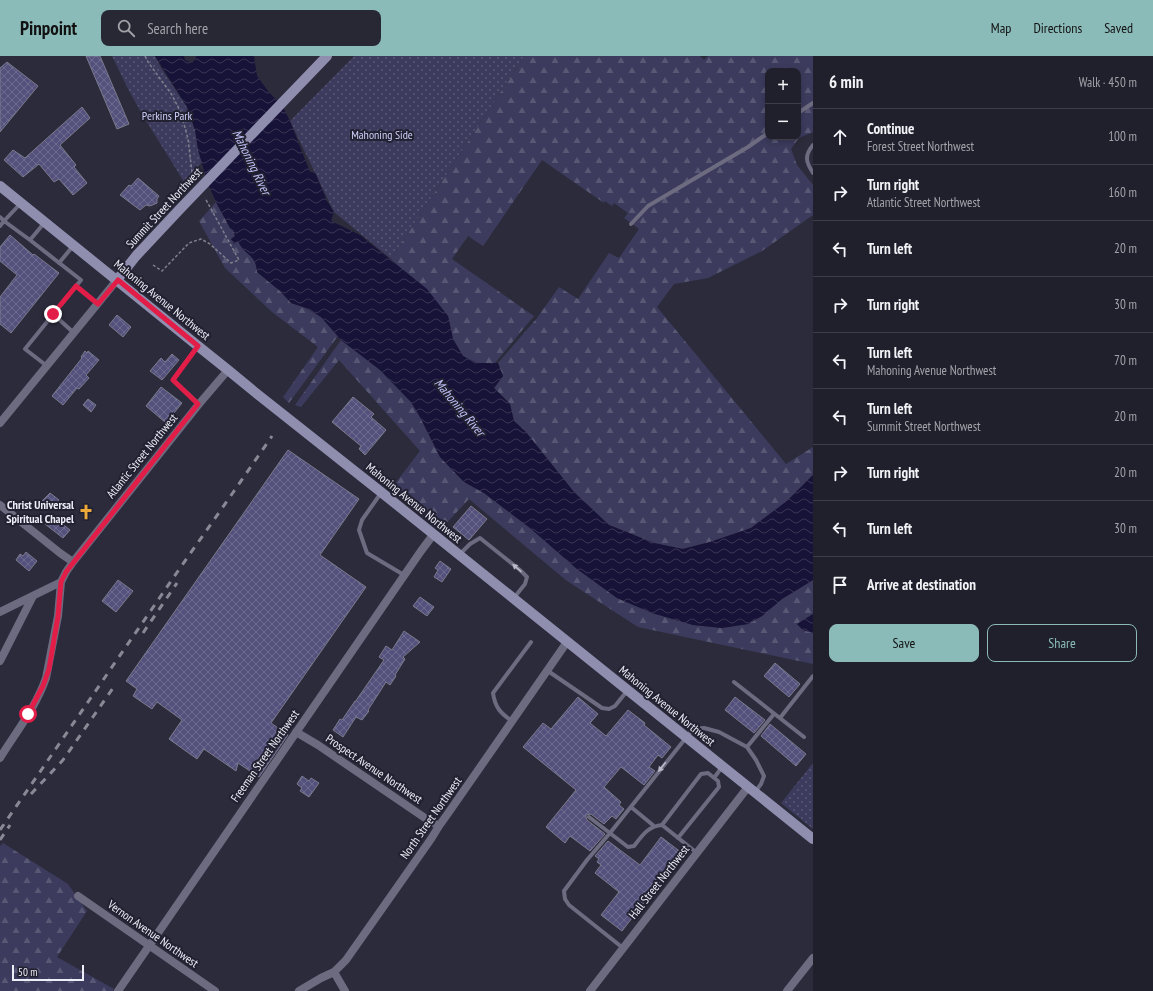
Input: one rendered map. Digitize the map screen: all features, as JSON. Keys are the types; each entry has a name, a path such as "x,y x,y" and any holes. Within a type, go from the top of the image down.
{"main road":[{"name":"Summit Street Northwest","path":"118,280 136,256 327,56"},
{"name":"Mahoning Avenue Northwest","path":"0,187 21,202 256,393 813,839"}],"street":[{"name":"Summit Street Northwest","path":"0,423 118,280"},
{"name":"Atlantic Street Northwest","path":"61,582 73,562 198,404 228,370"},
{"path":"0,505 73,562"},
{"name":"Freeman Street Northwest","path":"118,991 433,535"},
{"path":"0,612 61,582"},
{"path":"0,758 28,714 46,678 58,616 61,582"},
{"path":"0,661 33,596"},
{"name":"North Street Northwest","path":"299,991 334,972 346,960 567,642"},
{"name":"Prospect Avenue Northwest","path":"296,732 318,745 439,826"},
{"name":"Hall Street Northwest","path":"590,991 697,853 751,790"},
{"name":"Vernon Avenue Northwest","path":"78,896 215,991"},
{"path":"787,991 813,958"},
{"path":"334,972 345,991"}],"lane":[{"path":"801,111 813,103"},
{"path":"632,224 648,206 748,147 765,135"},
{"path":"813,144 806,162 813,173"},
{"path":"0,226 21,202"},
{"path":"0,217 81,280 25,349 47,366"},
{"path":"30,240 45,222"},
{"path":"59,263 74,245"},
{"path":"76,286 98,304"},
{"path":"53,314 74,333"},
{"path":"198,346 173,380 198,404"},
{"path":"381,492 362,520 359,530 367,553 404,575"},
{"path":"459,555 470,544 480,538 520,570 527,578 525,584 513,599"},
{"path":"512,722 502,715 494,702 493,693 531,642"},
{"path":"548,671 602,708 609,710 615,706 627,690"},
{"path":"780,718 813,676"},
{"path":"734,682 804,737"},
{"path":"748,747 774,714"},
{"path":"623,948 569,905 565,899 564,891 587,860 610,834 693,729 704,728 719,732 748,747 764,776 761,784 751,790"},
{"path":"714,778 722,766"},
{"path":"589,817 628,847 634,846 646,831 654,826 662,825 701,774 708,773 718,782 719,787 678,838"},
{"path":"631,807 654,826"},
{"path":"662,825 697,853"}],"path":[{"path":"145,56 172,94 181,113 188,139 192,172 196,179"},
{"path":"154,265 162,271 188,243 201,239 210,244 232,263 239,260 203,193"}],"green space":[{"name":"Perkins Park","path":"112,56 155,56 161,68 187,107 195,130 202,162 184,182 129,91"},
{"name":"Mahoning Side","path":"354,56 524,56 391,259 334,212 290,121"},
{"path":"524,56 700,56 704,60 708,56 813,56 813,132 801,137 801,68 765,68 765,140 798,140 791,149 797,165 813,185 813,215 762,251 708,278 674,284 657,307 786,464 813,447 813,475 787,501 751,528 710,542 682,549 654,543 609,525 574,492 525,431 514,421 510,404 494,388 503,376 498,363 537,318 559,287 578,299 609,253 619,258 639,229 624,218 628,213 614,203 612,206 605,201 604,203 542,160 483,246 468,236 452,259 534,316 495,363 477,363 463,356 453,339 448,316 391,259"},
{"path":"216,202 230,228 233,230 235,236 231,239 238,241 240,246 252,258 257,272 281,292 291,303 306,308 321,317 338,336 289,403 283,397 318,347 272,312 225,268 199,221"},
{"path":"341,340 380,370 411,402 440,457 464,482 484,493 530,528 577,569 617,598 652,613 693,625 722,628 748,624 762,616 782,599 813,580 813,614 797,624 803,630 813,633 813,664 638,627 567,581 469,499 440,530 390,490 420,451 339,360 301,407 295,405"},
{"path":"813,763 813,829 781,803"},
{"path":"3,843 68,884 87,911 57,957 114,989 113,991 0,991 0,846"}],"water":[{"name":"Mahoning River","path":"155,56 184,56 185,60 192,63 196,56 254,56 257,76 268,91 283,107 310,172 315,172 327,201 334,212 331,221 360,235 427,289 448,316 453,339 463,356 477,363 498,363 503,376 494,388 510,404 514,421 525,431 574,492 609,525 654,543 683,549 710,542 751,528 787,501 813,475 813,580 782,599 762,616 748,624 722,628 693,625 652,613 617,598 577,569 530,528 484,493 464,482 440,457 411,402 380,370 341,340 321,317 306,308 291,303 280,291 257,272 252,258 240,246 238,241 234,244 231,239 235,236 233,230 230,228 218,206 208,184 198,150 195,130 187,107"},
{"path":"813,614 813,633 803,630 797,624"}],"building":[{"path":"86,56 100,56 129,124 117,129"},
{"path":"7,62 38,86 0,132 0,68"},
{"path":"82,107 90,118 60,145 76,165 74,167 87,183 73,195 59,179 54,182 39,164 23,177 4,160 13,150 25,158"},
{"path":"138,178 159,196 157,203 150,206 146,205 140,210 120,195"},
{"path":"10,235 33,255 34,254 59,273 11,333 0,324 0,297 17,275 0,261 0,247"},
{"path":"117,315 131,327 123,337 109,325"},
{"path":"85,351 87,353 88,351 99,360 86,375 89,378 79,389 77,388 63,405 52,396 82,358 81,357"},
{"path":"172,354 179,360 162,380 150,371 161,358 165,362"},
{"path":"161,387 182,403 166,423 146,406"},
{"path":"353,397 374,414 371,417 386,430 365,455 359,449 361,446 332,422"},
{"path":"88,399 96,405 91,412 83,405"},
{"path":"288,450 359,499 320,555 366,587 271,723 288,735 259,777 238,763 236,771 204,749 197,759 169,739 182,720 157,702 152,709 133,696 137,689 126,681"},
{"path":"50,493 59,500 51,509 42,501"},
{"path":"471,506 487,519 469,540 453,527"},
{"path":"52,516 70,530 63,538 45,524"},
{"path":"26,552 37,561 29,571 16,560 20,554 23,556"},
{"path":"440,561 451,569 442,582 434,577 438,570 435,568"},
{"path":"118,580 133,591 116,612 102,601"},
{"path":"420,597 434,607 427,616 413,606"},
{"path":"404,631 420,642 403,657 405,659 395,675 396,676 390,685 386,682 362,720 356,717 343,737 333,730 340,719 342,720 384,660 379,657 386,646 392,650"},
{"path":"775,663 800,684 789,697 764,676"},
{"path":"578,697 598,714 590,723 606,736 628,710 645,723 644,725 671,747 662,758 658,755 649,767 655,771 644,785 621,767 604,787 621,802 619,805 624,809 616,819 612,816 604,824 591,814 586,815 587,820 605,834 590,851 570,836 565,843 546,827 576,790 523,747 543,723 551,729"},
{"path":"735,697 765,720 754,733 725,710"},
{"path":"770,724 806,754 796,766 761,736"},
{"path":"302,776 309,781 311,778 319,783 309,797 300,791 302,788 297,784"},
{"path":"661,837 682,853 622,931 601,915 619,892 595,873 601,865 597,862 599,859 595,856 608,841 640,865"}],"railway":[{"path":"0,830 272,436"},
{"path":"143,633 177,583"},
{"path":"31,794 63,760 113,688"},
{"path":"0,840 10,825"}],"place":[{"name":"Christ Universal Spiritual Chapel","path":"86,512"}],"route":[{"path":"28,714 43,686 49,669 58,616 61,582 66,572 198,404 173,380 198,346 118,280 98,304 76,286 53,314"}]}
